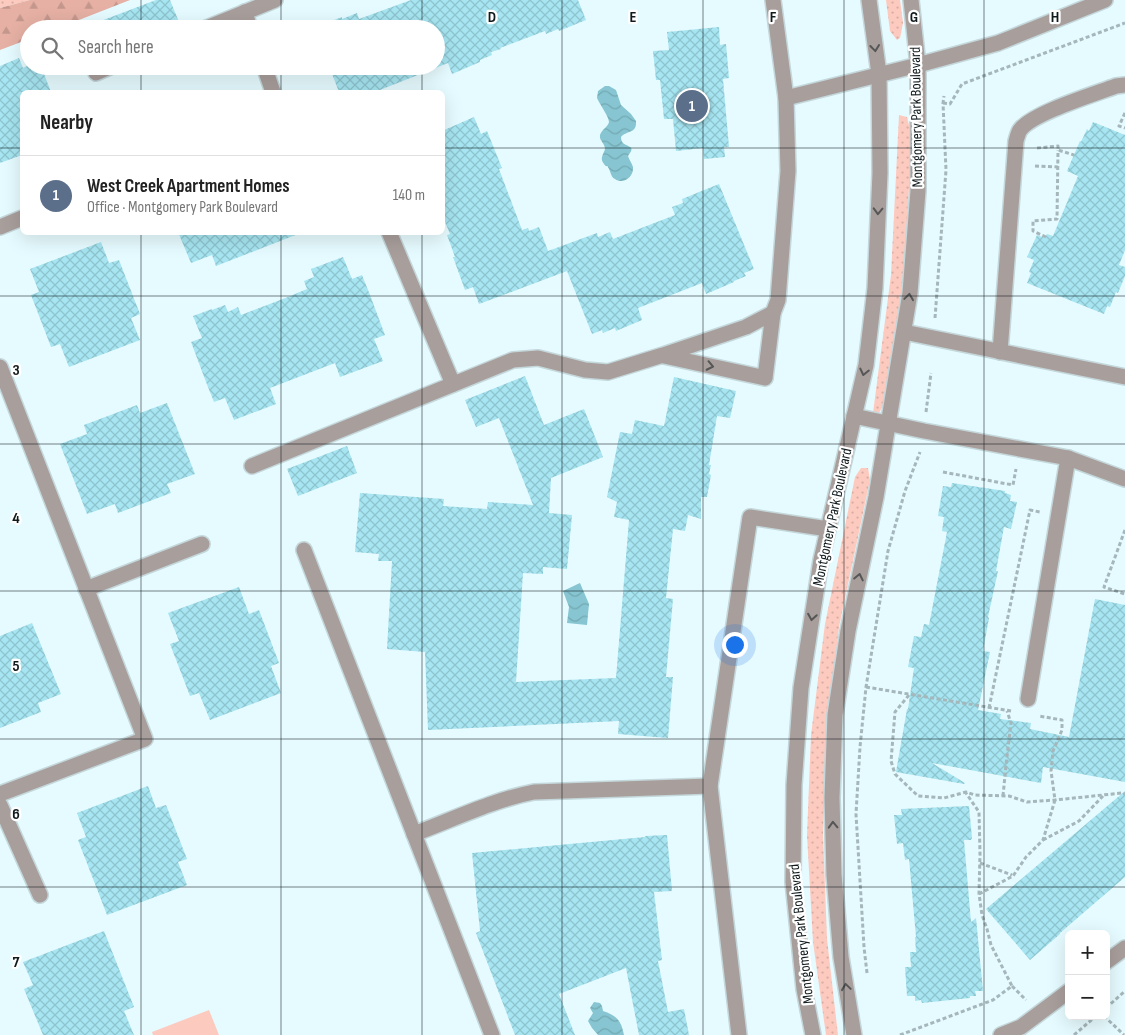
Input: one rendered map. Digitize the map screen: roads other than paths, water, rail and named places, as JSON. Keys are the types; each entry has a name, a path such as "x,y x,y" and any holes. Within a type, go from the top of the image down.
{"street":[{"path":"226,20 275,0"},
{"path":"662,356 765,378 773,313 778,300 788,170 786,98 773,0"},
{"name":"Montgomery Park Boulevard","path":"813,1035 804,989 793,882 794,785 801,688 821,560 866,365 875,288 880,173 879,74 869,0"},
{"name":"Montgomery Park Boulevard","path":"854,1035 842,957 834,875 832,798 835,715 848,631 876,496 910,293 918,191 918,65 911,0"},
{"path":"786,98 998,43 1105,0"},
{"path":"245,12 247,20"},
{"path":"267,75 272,90"},
{"path":"1000,352 1016,141 1019,130 1041,114 1116,86 1125,85"},
{"path":"0,227 20,219"},
{"path":"390,235 453,384"},
{"path":"252,466 513,360 538,358 585,370 608,372 662,356 746,327 773,313"},
{"path":"904,332 1125,377"},
{"path":"0,367 145,739 0,794"},
{"path":"854,416 1068,458 1125,479"},
{"path":"1028,699 1068,458"},
{"path":"739,1035 710,786 750,517 828,529"},
{"path":"86,589 202,544"},
{"path":"304,550 492,1035"},
{"path":"414,834 505,799 534,792 710,786"},
{"path":"0,805 40,895"},
{"path":"1110,959 1125,948"},
{"path":"1001,1035 1021,1027 1065,994"}],"water":[{"path":"605,86 616,90 621,105 636,121 635,128 621,137 622,141 632,149 628,156 633,171 630,177 621,181 612,176 602,160 605,149 600,135 609,122 597,98 598,91"},
{"path":"580,583 589,604 587,625 567,623 569,607 563,591"},
{"path":"594,1002 600,1003 603,1011 618,1019 624,1035 598,1035 588,1021 593,1013 590,1008"}],"place":[{"name":"West Creek Apartment Homes","path":"692,106"}]}
